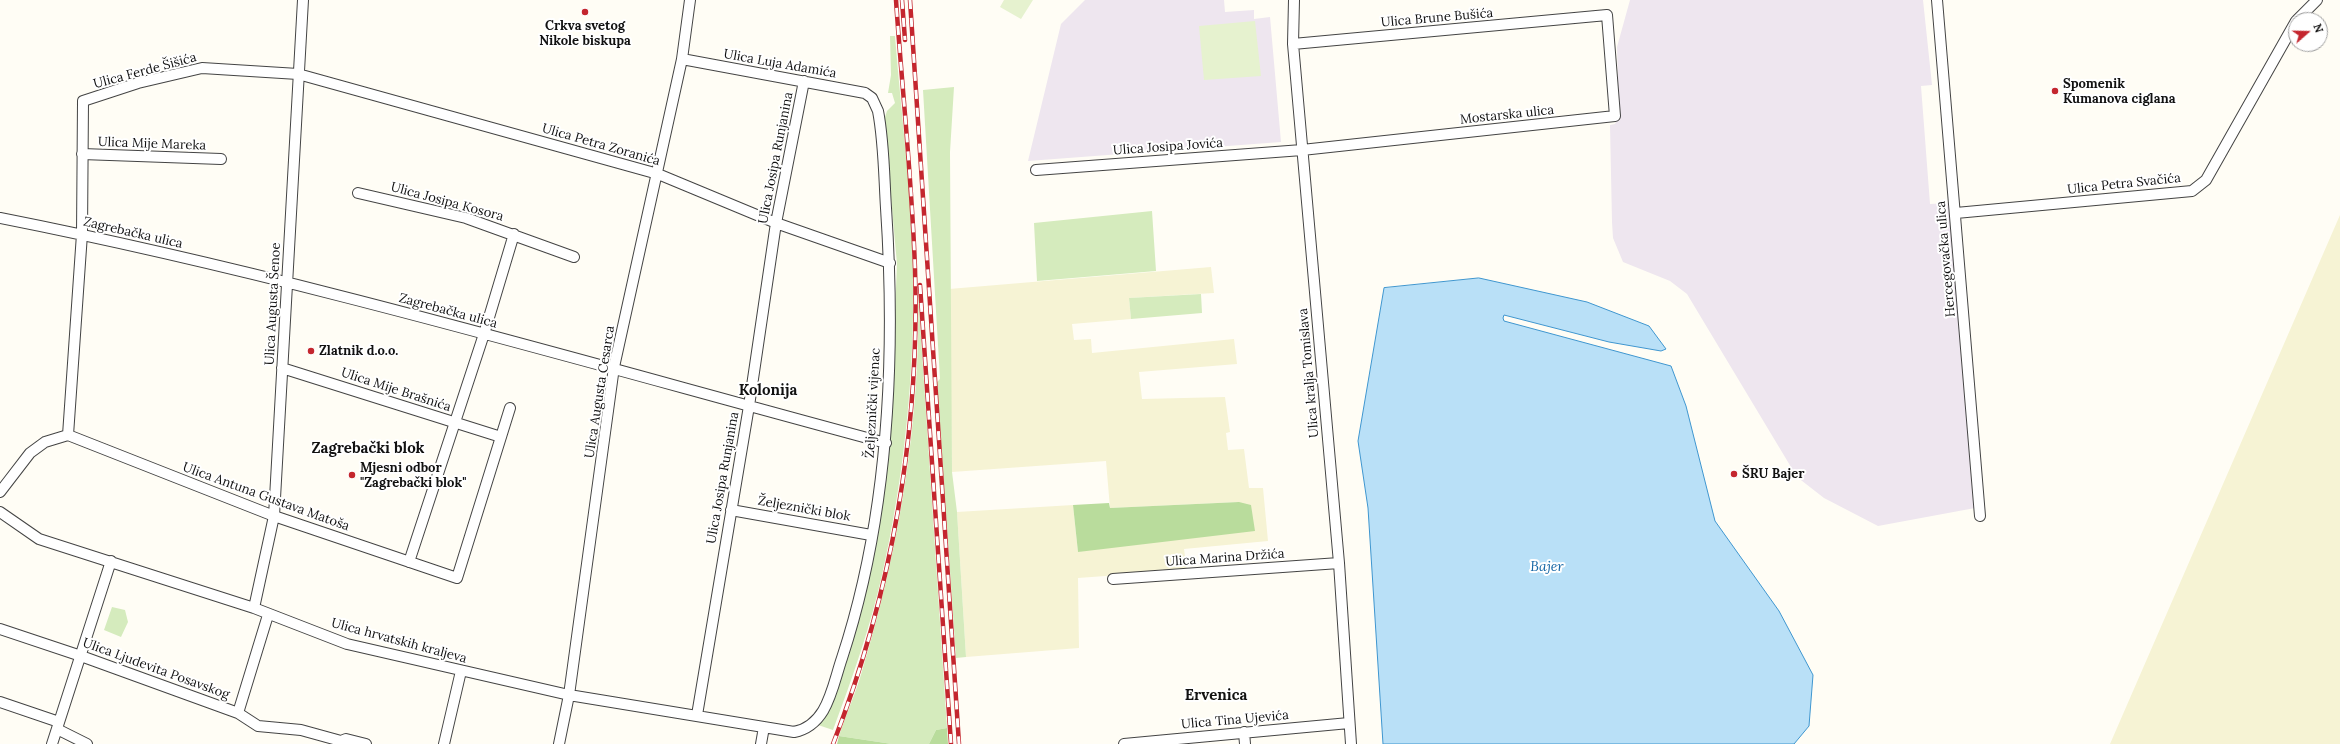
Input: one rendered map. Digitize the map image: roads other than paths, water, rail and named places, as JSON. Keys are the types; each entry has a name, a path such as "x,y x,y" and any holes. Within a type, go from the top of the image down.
{"street":[{"name":"Ulica Augusta Šenoe","path":"254,608 274,516 303,0"},
{"name":"Ulica Augusta Cesarca","path":"559,744 570,695 614,367 658,174 682,60 690,0"},
{"name":"Ulica kralja Tomislava","path":"1294,0 1293,44 1338,563 1351,744"},
{"name":"Hercegovačka ulica","path":"1937,0 1956,213 1980,516"},
{"name":"Ulica Petra Svačića","path":"2305,12 2317,0"},
{"name":"Ulica Brune Bušića","path":"1293,44 1607,15"},
{"name":"Mostarska ulica","path":"1302,150 1615,116 1607,15"},
{"name":"Ulica Petra Svačića","path":"1956,213 2192,191 2206,180 2288,35"},
{"name":"Ulica Luja Adamića","path":"682,60 865,93 872,98"},
{"name":"Ulica Ferde Šišića","path":"82,234 83,101 138,83 202,68 298,74"},
{"name":"Ulica Petra Zoranića","path":"298,74 658,174 776,223 890,263"},
{"name":"Ulica Josipa Runjanina","path":"697,715 749,406 776,223 804,81"},
{"name":"Željeznički vijenac","path":"814,724 820,717 830,696 852,628 871,535 886,443 890,263 880,122 872,98"},
{"name":"Ulica Josipa Jovića","path":"1036,170 1302,150"},
{"name":"Ulica Mije Mareka","path":"82,154 221,159"},
{"name":"Ulica Josipa Kosora","path":"358,193 466,218 514,234 574,257"},
{"name":"Zagrebačka ulica","path":"0,218 82,234 287,281 614,367 749,406 886,443"},
{"path":"0,492 30,453 45,442 68,435 82,234"},
{"path":"409,562 484,334 514,234"},
{"name":"Ulica Mije Brašnića","path":"282,368 501,437"},
{"path":"501,437 510,408"},
{"name":"Ulica Antuna Gustava Matoša","path":"68,435 274,516 457,578 501,437"},
{"name":"Željeznički blok","path":"731,510 871,535"},
{"name":"Ulica hrvatskih kraljeva","path":"0,512 39,539 254,608 268,615 347,644 570,695 794,732 805,730 814,724"},
{"path":"52,744 111,561"},
{"name":"Ulica Marina Držića","path":"1113,579 1338,563"},
{"path":"238,713 268,615"},
{"name":"Ulica Ljudevita Posavskog","path":"0,629 81,656 238,713 258,726 302,730 340,743 346,739 366,744"},
{"path":"444,744 461,671"},
{"path":"0,702 58,725 87,744"},
{"name":"Ulica Tina Ujevića","path":"1124,744 1349,723"},
{"path":"761,744 764,727"},
{"path":"1244,732 1244,744"}],"water":[{"name":"Bajer","path":"1479,278 1587,302 1649,326 1666,349 1661,351 1609,342 1504,315 1503,318 1504,321 1671,366 1686,406 1715,521 1779,611 1813,675 1809,726 1794,744 1383,744 1368,508 1358,441 1384,288"}],"railway":[{"path":"833,744 854,687 886,570 898,510 907,450 913,390 915,329 914,235 896,0"},
{"path":"902,0 905,40"},
{"path":"910,0 959,744"},
{"path":"920,285 951,744"}],"place":[{"name":"Crkva svetog Nikole biskupa","path":"585,12"},
{"name":"Spomenik Kumanova ciglana","path":"2055,91"},
{"name":"Zlatnik d.o.o.","path":"311,351"},
{"name":"ŠRU Bajer","path":"1734,474"},
{"name":"Mjesni odbor \"Zagrebački blok\"","path":"352,475"}],"district":[{"name":"Kolonija","path":"768,391"},
{"name":"Zagrebački blok","path":"368,449"},
{"name":"Ervenica","path":"1216,696"}]}
